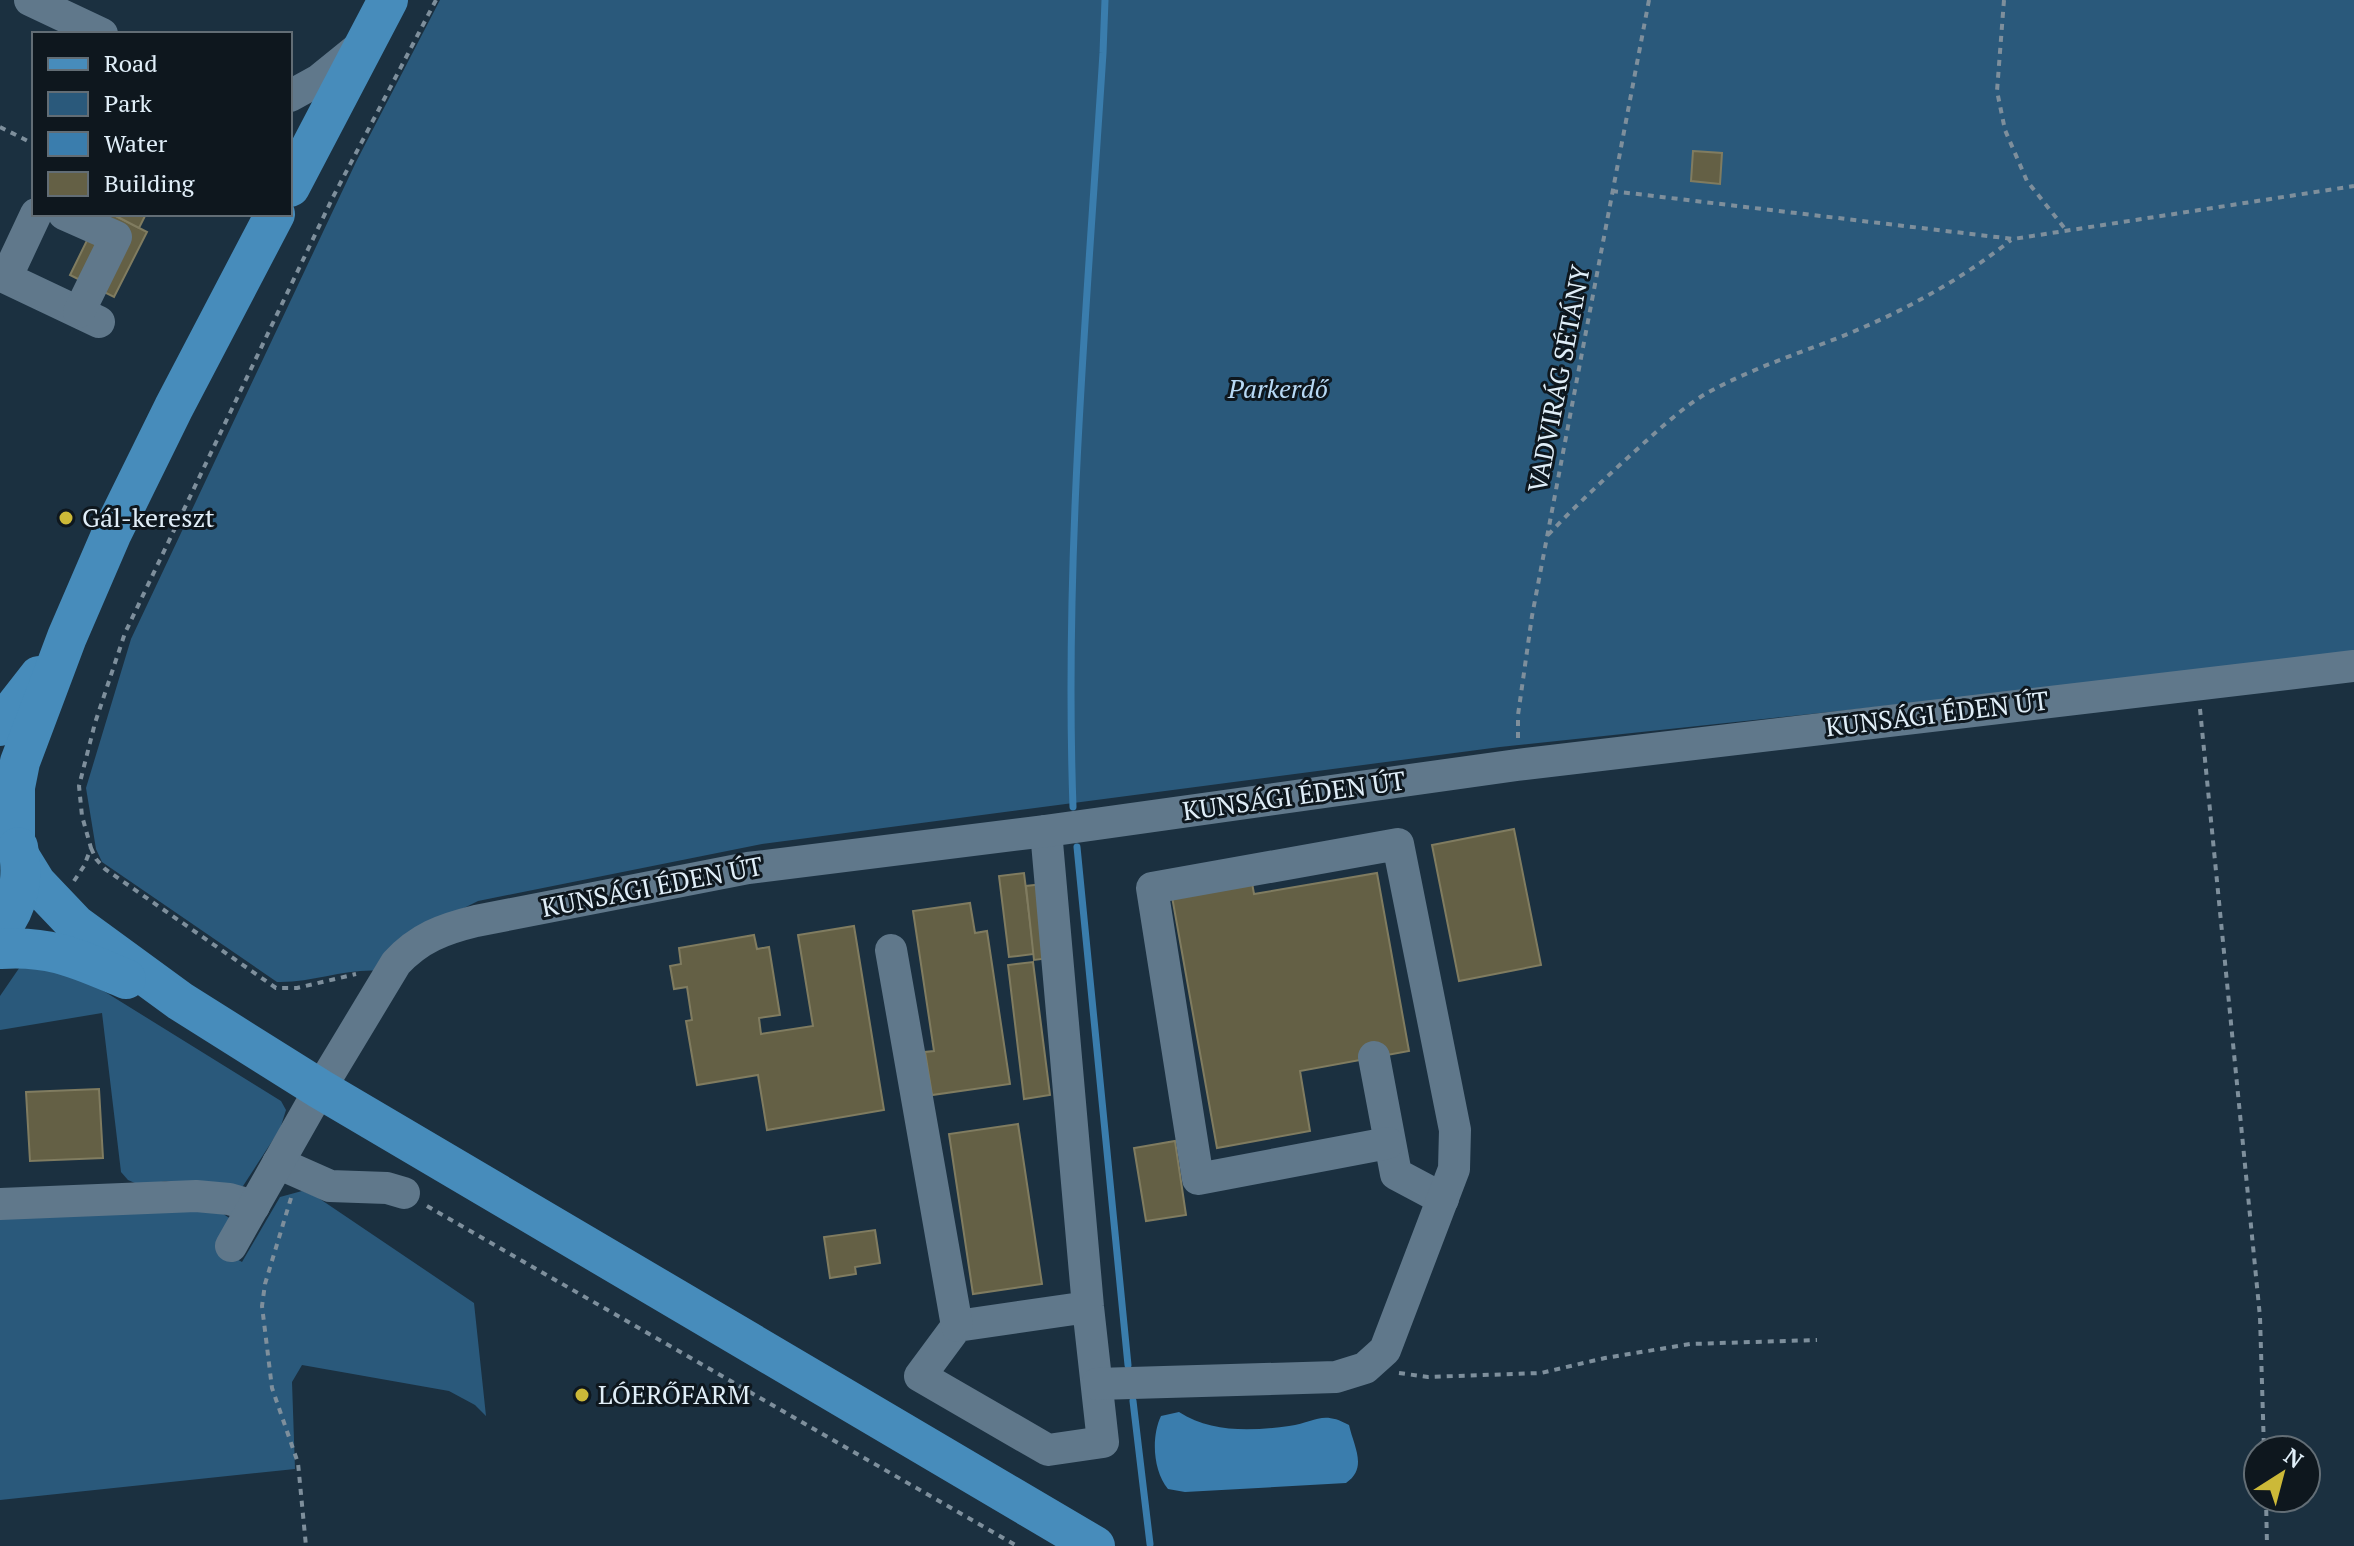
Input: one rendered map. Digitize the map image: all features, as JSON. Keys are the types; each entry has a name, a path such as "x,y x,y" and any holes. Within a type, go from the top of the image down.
{"main road":[{"path":"292,179 302,137 366,41 388,0"},
{"path":"0,930 17,900 21,879 12,836 20,762 67,637 111,535 274,216"},
{"path":"0,726 67,637"},
{"path":"12,836 36,883 76,925 180,1001 320,1089 1095,1546"},
{"path":"0,949 27,947 58,952 180,1001"}],"street":[{"path":"30,0 98,32"},
{"path":"292,95 319,80 366,41"},
{"path":"35,216 6,278 89,317 116,237 69,216"},
{"path":"252,255 261,216"},
{"name":"KUNSÁGI ÉDEN ÚT","path":"231,1246 254,1206 288,1168 320,1089 396,963 410,947 441,930 748,868 1046,831 1517,765 2354,666"},
{"path":"1046,831 1103,1442 1048,1450 920,1376 957,1326 1088,1307"},
{"path":"1097,1384 1336,1377 1365,1368 1385,1350 1454,1169 1455,1130 1398,844 1152,888 1198,1179 1388,1143"},
{"path":"891,950 957,1326"},
{"path":"1374,1057 1396,1174 1443,1199"},
{"path":"288,1168 330,1186 387,1188 404,1193"},
{"path":"0,1204 196,1196 229,1199 254,1206"}],"path":[{"path":"386,979 364,973 297,988 276,988 105,869 91,848 82,816 79,786 95,723 125,633 333,197 436,0"},
{"name":"VADVIRÁG SÉTÁNY","path":"1517,765 1518,715 1532,616 1649,0"},
{"path":"2004,0 1997,91 2005,130 2027,181 2066,230"},
{"path":"0,127 32,143"},
{"path":"1612,191 2013,239 2354,186"},
{"path":"1547,537 1623,462 1705,394 1765,364 1832,340 1932,293 1981,264 2013,239"},
{"path":"2196,683 2207,768 2260,1317 2264,1434"},
{"path":"56,904 84,866 91,848"},
{"path":"288,1168 284,1227 265,1284 262,1306 272,1388 298,1463 306,1546"},
{"path":"404,1193 1017,1546"},
{"path":"1365,1368 1428,1377 1541,1373 1605,1358 1690,1344 1817,1340"},
{"path":"2266,1514 2267,1546"}],"green space":[{"name":"Parkerdő","path":"440,0 2354,0 2354,656 1500,747 762,844 478,901 436,922 381,971 277,982 102,862 96,849 86,788 131,639 356,162"},
{"path":"24,961 81,977 281,1101 286,1110 280,1129 243,1186 234,1189 166,1181 142,1186 128,1180 121,1172 102,1013 0,1030 0,996"},
{"path":"302,1191 317,1197 474,1303 486,1416 475,1405 449,1391 302,1365 292,1382 295,1469 0,1500 0,1218 142,1209 222,1213 232,1220 217,1248 242,1262 280,1197"}],"water":[{"path":"1179,1412 1204,1424 1232,1429 1275,1428 1332,1418 1349,1425 1358,1457 1356,1471 1346,1483 1185,1492 1168,1489 1157,1464 1156,1434 1161,1416"}],"building":[{"path":"1693,151 1722,153 1720,184 1691,181"},
{"path":"99,216 116,216 147,232 114,297 70,275"},
{"path":"116,216 145,216 139,228"},
{"path":"1514,829 1541,965 1459,981 1432,845"},
{"path":"1024,873 1034,954 1009,957 999,876"},
{"path":"1377,873 1409,1051 1300,1071 1310,1131 1217,1148 1171,891 1251,877 1254,894"},
{"path":"1043,884 1050,958 1034,960 1026,886"},
{"path":"970,903 975,933 987,931 1010,1084 932,1095 925,1052 934,1051 913,911"},
{"path":"854,926 884,1110 767,1130 758,1075 697,1085 686,1021 692,1020 687,987 674,989 670,966 681,964 679,948 754,935 757,949 769,947 780,1015 759,1018 761,1034 813,1026 798,935"},
{"path":"1033,962 1050,1095 1024,1099 1008,965"},
{"path":"99,1089 103,1158 30,1161 26,1092"},
{"path":"1018,1124 1042,1284 973,1294 949,1134"},
{"path":"1175,1141 1186,1215 1146,1221 1134,1148"},
{"path":"875,1230 880,1263 855,1267 856,1274 830,1278 824,1237"}],"waterway":[{"path":"1073,807 1074,524 1105,0"},
{"path":"1077,847 1128,1365"},
{"path":"1133,1401 1150,1544"}],"place":[{"name":"Gál-kereszt","path":"66,518"},
{"name":"LÓERŐFARM","path":"582,1395"}]}
